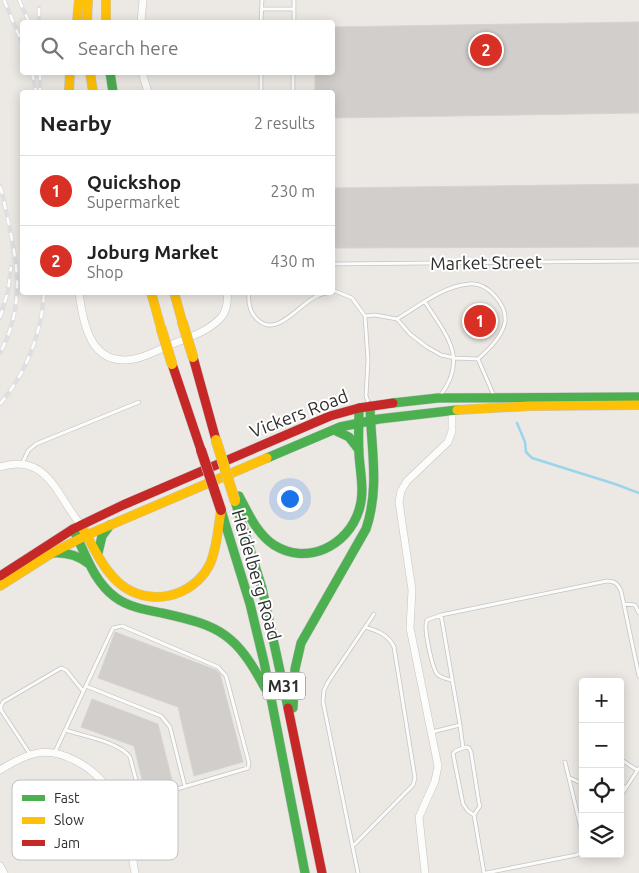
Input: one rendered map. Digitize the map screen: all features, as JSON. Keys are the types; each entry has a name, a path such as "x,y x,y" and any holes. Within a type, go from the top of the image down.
{"main road":[{"path":"77,20 80,0"},
{"path":"87,20 88,0"},
{"path":"106,0 106,20"},
{"path":"68,90 70,75"},
{"path":"91,75 94,90"},
{"path":"110,75 113,90"},
{"name":"Heidelberg Road","path":"152,295 172,364 250,604 305,873"},
{"name":"Heidelberg Road","path":"175,295 216,440 237,499 262,588 293,727 322,873"},
{"name":"Vickers Road","path":"0,576 77,527 124,505 315,422 364,407 438,398 639,397"},
{"name":"Vickers Road","path":"0,586 52,553 83,537 334,430 364,422 452,410 517,406 639,405"},
{"path":"293,727 295,669 301,642 366,529 373,512 374,485 364,422 364,407"},
{"path":"237,499 258,530 274,545 285,550 305,553 326,550 334,546 346,536 356,519 361,502 359,451 364,422"},
{"path":"334,430 344,432 349,436 359,451"},
{"path":"77,527 117,581 131,591 149,598 158,598 176,595 192,587 206,571 215,546 221,510"},
{"path":"98,554 102,536 110,525"},
{"path":"83,537 93,569"},
{"path":"52,553 72,553 83,559 93,569 105,588 133,607 209,625 230,637 249,658 271,700"}],"street":[{"path":"141,20 144,0"},
{"path":"143,75 147,90"},
{"path":"80,295 85,325 96,348 114,359 124,360 136,359 195,335 223,315 227,306 227,295"},
{"path":"426,873 419,820 438,770 410,628 412,590 399,502 401,491 407,481 448,442 452,431 452,410"},
{"path":"0,467 22,465 35,467 51,480 72,514 77,527"},
{"path":"0,770 30,754 55,752 71,758 98,775 102,780"},
{"path":"133,860 135,873"},
{"path":"0,866 4,873"}],"lane":[{"path":"261,20 262,0"},
{"path":"294,0 294,20"},
{"path":"262,10 294,9"},
{"path":"261,75 261,90"},
{"path":"293,75 293,90"},
{"name":"Market Street","path":"335,264 639,261"},
{"path":"365,316 376,315 397,319 410,334 441,355 454,358 478,359 492,347 502,331 505,320 495,296 485,286 472,283 455,286 397,319"},
{"path":"335,292 352,298 365,316 368,360 364,407"},
{"path":"249,295 251,312 260,323 271,326 287,320 300,307 318,295"},
{"path":"425,302 453,349 454,358 450,381 438,398"},
{"path":"478,359 495,398"},
{"path":"364,407 366,396"},
{"path":"22,465 28,451 36,444 139,402"},
{"path":"451,680 441,677 435,669 426,631 425,624 427,620 441,615 607,581 618,584 639,676"},
{"path":"624,604 635,605 639,613"},
{"path":"358,873 323,695 328,682 374,614"},
{"path":"441,615 463,748"},
{"path":"55,752 113,628 122,626 212,663 223,671 226,676 249,763 248,768 178,789"},
{"path":"353,846 413,785 416,778 394,646 386,636 365,627"},
{"path":"30,754 1,710 3,702 62,668 66,670 83,691"},
{"path":"86,686 161,716 166,721 170,727 185,787"},
{"path":"432,732 460,725"},
{"path":"65,730 116,746 127,752 136,780"},
{"path":"474,815 462,804 453,754 455,751 463,748 469,748 471,752 480,806 474,815 485,873 579,854"},
{"path":"624,761 638,769 624,791"},
{"path":"565,762 579,819"},
{"path":"570,778 579,782"}],"building":[{"path":"639,22 639,113 335,118 335,90 315,90 315,75 335,75 335,27"},
{"path":"639,184 639,247 335,248 335,188"},
{"path":"115,632 216,670 220,674 243,762 194,776 178,707 98,678"},
{"path":"92,699 158,724 172,780 142,780 134,746 81,727"}],"waterway":[{"path":"517,423 525,442 526,452 532,458 639,493"}],"railway":[{"path":"4,0 20,38"},
{"path":"19,0 28,20"},
{"path":"39,8 39,20"},
{"path":"33,75 36,90"},
{"path":"40,75 40,90"},
{"path":"0,186 14,251 17,285 13,319 0,353"},
{"path":"0,318 8,291 11,267"},
{"path":"0,404 18,379 31,352 40,322 44,295"}],"traffic: fast":[{"path":"110,75 113,90"},
{"path":"393,403 438,398 639,397"},
{"path":"293,708 295,669 301,643 366,529 370,514 374,483 370,406"},
{"path":"239,496 258,529 274,545 287,551 312,553 325,549 336,542 346,534 354,523 361,503 359,408"},
{"path":"267,458 340,427 379,419 457,410"},
{"path":"334,430 349,437 359,450"},
{"path":"235,501 262,588 288,708"},
{"path":"221,510 250,604 264,662 305,873"},
{"path":"98,553 102,536 110,525"},
{"path":"73,529 95,575 115,597 137,608 199,623 225,635 245,655 265,688"},
{"path":"52,553 72,555 81,558 89,564"}],"traffic: slow":[{"path":"77,20 79,0"},
{"path":"87,20 88,0"},
{"path":"106,0 106,20"},
{"path":"69,90 70,75"},
{"path":"90,75 93,90"},
{"path":"152,295 161,328"},
{"path":"175,295 182,321"},
{"path":"182,321 193,357"},
{"path":"161,328 172,364"},
{"path":"457,410 529,406 639,405"},
{"path":"216,440 235,501"},
{"path":"0,586 52,553 87,535 267,458"},
{"path":"81,525 102,563 119,583 131,591 143,595 169,596 193,585 210,564 217,538 221,511"}],"traffic: jam":[{"path":"193,357 216,440"},
{"path":"172,364 201,450"},
{"path":"0,576 73,529 123,505 330,416 359,408 393,403"},
{"path":"201,450 221,510"},
{"path":"288,708 322,873"}],"place":[{"name":"Joburg Market","path":"486,50"},
{"name":"Quickshop","path":"480,321"}]}
